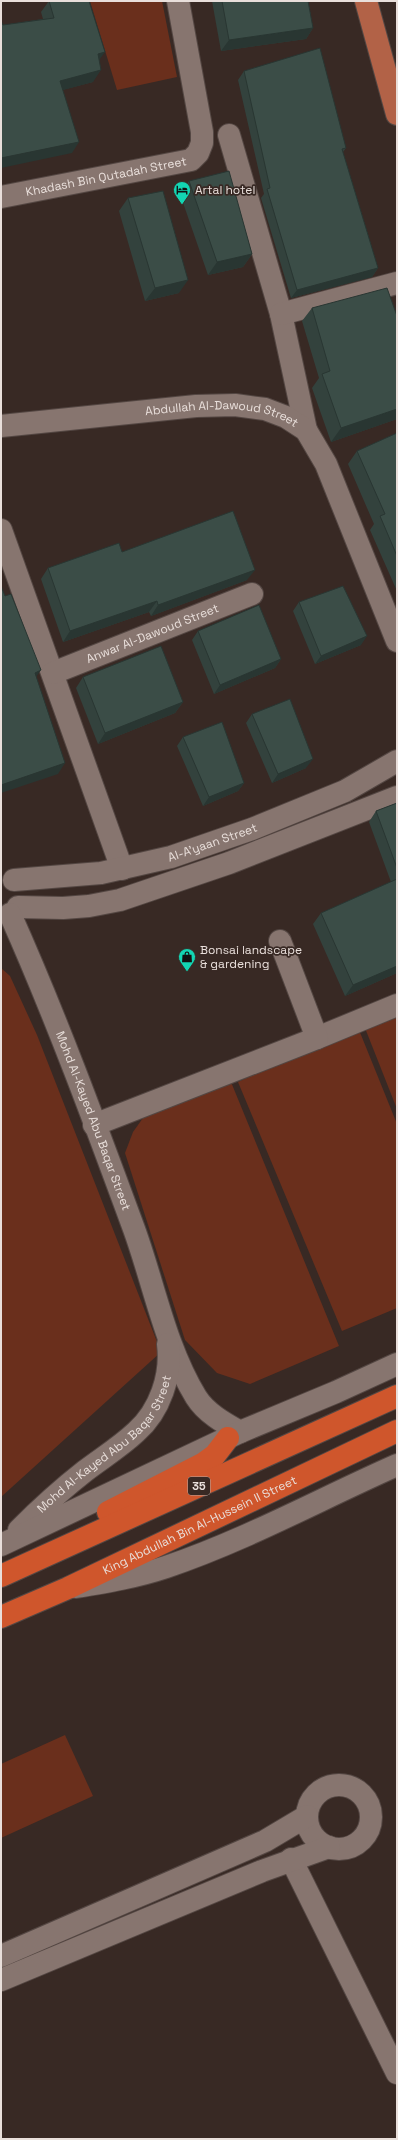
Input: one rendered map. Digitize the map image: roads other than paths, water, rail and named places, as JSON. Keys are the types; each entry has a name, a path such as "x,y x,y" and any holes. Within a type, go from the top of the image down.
{"highway":[{"name":"35","path":"1,1576 397,1396"},
{"name":"King Abdullah Bin Al-Hussein II Street","path":"1,1617 68,1588 397,1431"},
{"path":"36,1560 53,1543 72,1530 204,1463 215,1455 234,1435"}],"main road":[{"path":"366,1 397,114"}],"street":[{"name":"Khadash Bin Qutadah Street","path":"1,197 191,160 198,153 202,143 201,121 182,32 178,1"},
{"path":"229,136 281,314 306,430"},
{"path":"281,314 397,283"},
{"name":"Abdullah Al-Dawoud Street","path":"1,426 196,406 235,405 265,409 286,417 306,430 326,464 397,641"},
{"path":"1,530 54,673 122,869"},
{"name":"Anwar Al-Dawoud Street","path":"54,673 252,594"},
{"name":"Al-A'yaan Street","path":"5,875 86,874 122,869 171,857 252,829 344,791 397,761"},
{"name":"Al-A'yaan Street","path":"9,912 89,906 120,900 229,863 397,797"},
{"path":"5,875 21,892 9,912"},
{"name":"Mohd Al-Kayed Abu Baqar Street","path":"9,912 38,976 134,1231 167,1331 183,1373 196,1398 234,1435"},
{"path":"280,940 317,1038"},
{"path":"94,1125 317,1038 397,1005"},
{"name":"Mohd Al-Kayed Abu Baqar Street","path":"4,1543 54,1497 128,1439 149,1417 158,1402 165,1385 168,1367 167,1331"},
{"path":"4,1543 234,1435 336,1392 397,1364"},
{"path":"68,1588 116,1581 186,1560 255,1532 397,1465"},
{"path":"1,1980 291,1859 329,1847 349,1847 364,1836 369,1827 370,1817 369,1807 365,1798 358,1791 349,1786 329,1786 313,1798 307,1816 313,1835 320,1842 329,1847"},
{"path":"1,1956 265,1841 307,1816"},
{"path":"291,1859 397,2073"}],"place":[{"name":"Artal hotel","path":"182,205"},
{"name":"Bonsai landscape & gardening","path":"187,972"}]}
